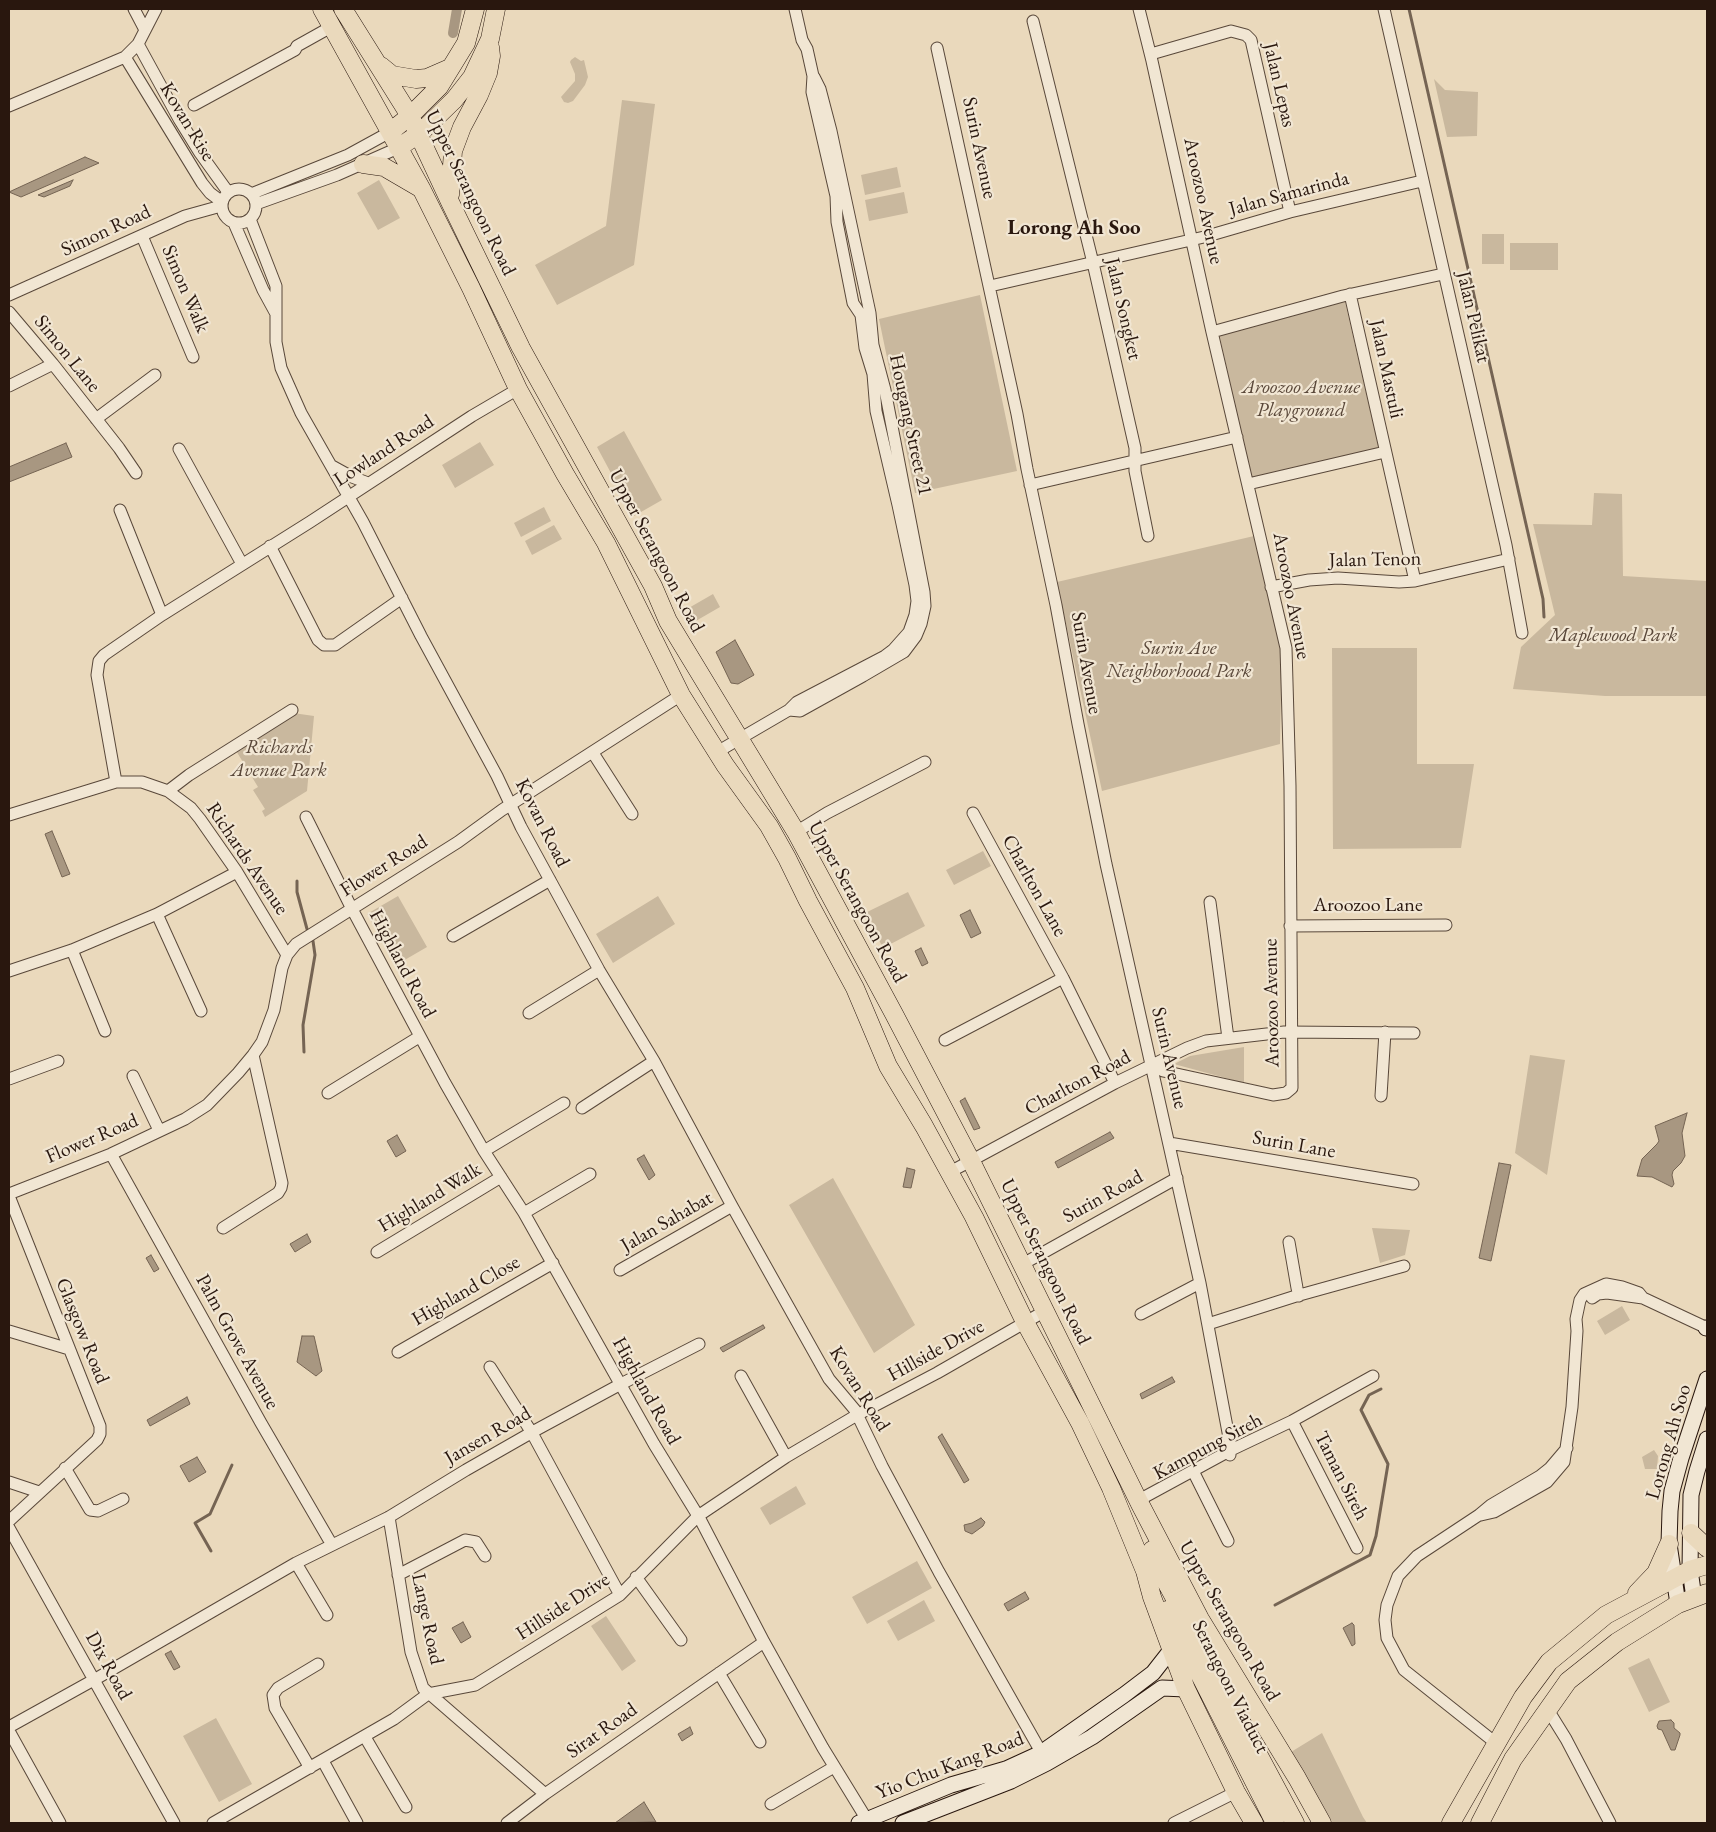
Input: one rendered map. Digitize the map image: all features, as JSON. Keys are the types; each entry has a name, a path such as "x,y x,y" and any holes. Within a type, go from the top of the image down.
{"main road":[{"name":"Upper Serangoon Road","path":"322,9 421,188 471,288 518,390 606,543 681,695 717,752 769,826 787,858 855,988 888,1066 950,1172 1025,1322 1062,1387 1111,1488 1145,1571 1170,1650 1186,1689 1236,1792 1254,1823"},
{"name":"Upper Serangoon Road","path":"343,9 420,134 450,202 525,355 653,586 668,621 796,832 971,1161 1139,1502 1200,1619 1297,1778 1322,1823"},
{"path":"390,132 410,116 439,86 466,42 475,9"},
{"path":"398,148 420,134 454,100 472,77 490,39 496,9"},
{"path":"450,202 452,151 488,73 491,56 490,39"},
{"path":"377,63 392,75 416,79 427,78 450,68"},
{"path":"363,164 384,167 421,188"},
{"name":"Lorong Ah Soo","path":"1691,1571 1669,1544 1670,1511 1672,1491 1681,1458 1707,1379"},
{"name":"Lorong Ah Soo","path":"1693,1598 1690,1533 1691,1495 1696,1471 1707,1439"},
{"name":"Serangoon Viaduct","path":"1116,1454 1165,1580 1295,1823"},
{"path":"1690,1533 1707,1548"},
{"path":"1451,1823 1524,1697 1549,1662 1606,1615 1637,1593 1652,1578 1664,1558 1669,1544"},
{"name":"Serangoon Viaduct","path":"1145,1571 1158,1589 1276,1823"},
{"path":"1606,1615 1691,1571"},
{"path":"1480,1823 1513,1759 1568,1681 1617,1642 1693,1598"},
{"name":"Yio Chu Kang Road","path":"903,1823 1010,1781 1044,1758 1153,1673 1170,1650"},
{"path":"1153,1673 1163,1676 1162,1688 1186,1689"},
{"name":"Yio Chu Kang Road","path":"865,1822 951,1785 1044,1758 1083,1743 1162,1688"}],"street":[{"path":"134,9 145,30"},
{"path":"9,106 125,56 138,44 156,9"},
{"name":"Hougang Street 21","path":"717,752 789,710 797,702 893,650 908,632 915,615 917,601 898,505 876,411 873,374 865,348 861,315 852,303 837,222 836,196 812,92 813,76 795,9"},
{"name":"Hougang Street 21","path":"804,9 810,39 807,49"},
{"name":"Aroozoo Avenue","path":"1139,9 1151,54 1212,332 1286,648 1290,744 1292,1088 1282,1094 1262,1093 1162,1071 1152,1065"},
{"name":"Jalan Pelikat","path":"1384,9 1509,559 1522,633"},
{"name":"Jalan Songket","path":"1033,21 1093,263 1135,448 1136,477 1148,536"},
{"path":"194,105 295,50 300,51 333,30"},
{"name":"Jalan Lepas","path":"1151,54 1232,31 1246,35 1251,40 1290,212"},
{"name":"Kovan Rise","path":"138,44 179,119 228,192"},
{"name":"Surin Avenue","path":"938,48 990,286 1056,605 1106,864 1200,1283 1231,1452"},
{"name":"Kovan Rise","path":"125,56 206,189 222,204"},
{"path":"254,199 337,160 390,132"},
{"path":"254,199 363,164 398,148"},
{"name":"Jalan Samarinda","path":"990,286 1192,240 1290,212 1422,181"},
{"path":"201,211 208,201 206,189"},
{"path":"242,189 254,199 255,213 250,219 234,223 226,218 222,204 228,192 242,189"},
{"name":"Simon Road","path":"9,295 171,222 222,204"},
{"name":"Kovan Road","path":"250,219 276,286 275,312 278,355 285,380 550,880 654,1061 732,1206 829,1379 857,1415 939,1572 1044,1758"},
{"name":"Kovan Road","path":"234,223 263,290 275,312"},
{"name":"Simon Walk","path":"142,236 193,357"},
{"path":"1212,332 1350,294 1443,274"},
{"name":"Jalan Mastuli","path":"1350,294 1415,581"},
{"name":"Simon Lane","path":"9,312 53,364 136,473"},
{"path":"9,386 53,364"},
{"name":"Simon Lane","path":"96,419 155,375"},
{"name":"Lowland Road","path":"116,782 98,682 98,665 101,658 108,651 472,416 518,390"},
{"path":"1030,485 1237,436"},
{"path":"179,449 242,564"},
{"path":"1248,484 1385,452"},
{"path":"330,465 368,483"},
{"path":"120,510 162,615"},
{"path":"270,546 318,640 326,646 335,645 402,598"},
{"name":"Jalan Tenon","path":"1271,587 1309,580 1338,578 1391,582 1415,581 1509,559"},
{"name":"Flower Road","path":"9,1195 111,1154 185,1118 207,1105 253,1055 271,1020 287,955 302,939 458,842 511,805 681,695"},
{"path":"168,791 189,775 292,710"},
{"path":"593,752 632,814"},
{"path":"796,832 827,813 925,762"},
{"name":"Richards Avenue","path":"9,815 116,782 142,782 168,791 191,808 237,872 287,955"},
{"name":"Charlton Lane","path":"973,813 1063,978 1115,1083"},
{"name":"Highland Road","path":"306,817 420,1037 484,1151 524,1213 698,1516 764,1642 865,1822"},
{"path":"9,971 72,950 157,914 237,872"},
{"path":"453,936 550,880"},
{"path":"1210,902 1228,1038"},
{"path":"157,914 201,1011"},
{"name":"Aroozoo Lane","path":"1290,926 1446,925"},
{"path":"72,950 105,1031"},
{"path":"529,1013 600,970"},
{"path":"945,1040 1063,978"},
{"name":"Charlton Road","path":"950,1172 1115,1083 1187,1048 1206,1041 1292,1032 1414,1033"},
{"path":"1381,1096 1385,1032"},
{"name":"Highland Road","path":"328,1093 420,1037"},
{"path":"223,1228 278,1192 281,1188 282,1182 253,1055"},
{"path":"582,1108 654,1061"},
{"path":"9,1079 58,1062"},
{"path":"133,1076 158,1126"},
{"path":"484,1151 564,1103"},
{"name":"Surin Lane","path":"1169,1143 1414,1184"},
{"name":"Palm Grove Avenue","path":"111,1154 261,1423 332,1545"},
{"path":"524,1213 590,1174"},
{"name":"Highland Walk","path":"377,1252 501,1177"},
{"name":"Surin Road","path":"1021,1264 1177,1178"},
{"name":"Glasgow Road","path":"9,1195 100,1426 100,1434 97,1440 9,1522"},
{"name":"Jalan Sahabat","path":"620,1270 732,1206"},
{"path":"1289,1242 1299,1296"},
{"name":"Highland Close","path":"398,1352 553,1263"},
{"path":"1208,1324 1404,1266"},
{"path":"1141,1314 1200,1283"},
{"path":"1497,1744 1404,1670 1388,1638 1385,1620 1387,1604 1398,1576 1417,1556 1479,1515 1494,1512 1546,1482 1556,1474 1564,1462 1567,1448 1577,1331 1585,1305 1589,1300 1598,1294 1607,1293 1643,1298 1707,1328"},
{"name":"Hillside Drive","path":"213,1823 394,1719 428,1694 475,1685 620,1595 698,1516 786,1457 857,1415 1045,1311"},
{"path":"9,1331 70,1350"},
{"name":"Jansen Road","path":"9,1726 296,1563 389,1517 532,1433 699,1344"},
{"path":"490,1367 532,1433 620,1595"},
{"path":"741,1376 786,1457"},
{"name":"Kampung Sireh","path":"1139,1502 1231,1452 1289,1424 1373,1376"},
{"name":"Taman Sireh","path":"1292,1421 1357,1548"},
{"path":"65,1468 90,1510 98,1511 123,1499"},
{"path":"1194,1472 1228,1541"},
{"path":"9,1482 39,1492"},
{"name":"Lange Road","path":"389,1517 410,1652 423,1688 545,1794"},
{"name":"Dix Road","path":"9,1528 174,1823"},
{"path":"398,1576 465,1540 476,1542 485,1556"},
{"path":"296,1563 327,1615"},
{"path":"636,1577 681,1640"},
{"name":"Sirat Road","path":"507,1823 545,1794 764,1642"},
{"path":"310,1768 275,1708 273,1695 278,1688 318,1664"},
{"path":"719,1673 760,1742"},
{"path":"1548,1710 1566,1739 1610,1823"},
{"path":"9,1731 60,1823"},
{"path":"365,1736 406,1807"},
{"path":"323,1761 356,1823"},
{"path":"771,1804 834,1767"},
{"path":"1174,1823 1236,1792"}],"green space":[{"path":"575,57 581,61 584,60 588,77 585,85 573,101 568,103 564,102 561,97 575,81 575,74 570,62"},
{"path":"1434,79 1445,90 1478,92 1477,136 1447,137"},
{"path":"622,100 655,104 634,265 557,305 535,265 606,226"},
{"path":"897,167 901,187 865,195 861,175"},
{"path":"379,180 400,218 378,230 357,193"},
{"path":"904,192 908,213 869,221 865,200"},
{"path":"1482,234 1504,234 1504,264 1482,264"},
{"path":"1510,243 1558,243 1558,270 1510,270"},
{"path":"980,295 1017,471 915,493 879,319"},
{"name":"Aroozoo Avenue Playground","path":"1345,302 1379,449 1251,478 1219,333"},
{"path":"624,431 662,500 634,516 597,447"},
{"path":"480,442 494,465 455,488 442,465"},
{"name":"Maplewood Park","path":"1594,493 1622,494 1623,576 1707,581 1707,696 1605,696 1513,689 1521,647 1555,615 1533,524 1592,525"},
{"path":"544,507 551,521 521,537 514,523"},
{"path":"554,525 562,539 532,555 525,541"},
{"name":"Surin Ave Neighborhood Park","path":"1254,536 1282,648 1280,744 1102,791 1057,582"},
{"path":"713,594 720,607 694,622 687,609"},
{"path":"1332,648 1417,648 1417,764 1474,764 1461,848 1333,849"},
{"name":"Richards Avenue Park","path":"293,713 314,716 307,791 265,817 262,811 265,809 253,790 258,787 235,749"},
{"path":"983,851 991,866 954,885 946,870"},
{"path":"908,892 925,926 883,948 865,913"},
{"path":"398,896 427,947 396,965 367,914"},
{"path":"658,896 675,924 613,963 596,934"},
{"path":"1244,1047 1244,1083 1174,1064 1190,1056"},
{"path":"1530,1055 1565,1060 1547,1175 1515,1153"},
{"path":"833,1178 915,1325 874,1353 789,1205"},
{"path":"1372,1228 1410,1230 1405,1255 1380,1263"},
{"path":"1622,1306 1630,1320 1605,1335 1597,1321"},
{"path":"1654,1450 1658,1456 1657,1469 1645,1469 1642,1457"},
{"path":"796,1486 806,1504 770,1525 760,1508"},
{"path":"917,1561 932,1588 867,1624 852,1597"},
{"path":"924,1600 935,1621 898,1641 887,1621"},
{"path":"606,1616 636,1661 622,1671 591,1626"},
{"path":"1649,1658 1670,1702 1649,1712 1628,1668"},
{"path":"216,1718 252,1784 219,1802 183,1736"},
{"path":"1322,1733 1367,1823 1333,1823 1291,1752"}],"shaded area":[{"path":"85,157 99,163 21,197 9,192"},
{"path":"73,180 70,186 44,197 38,195"},
{"path":"66,443 72,457 9,482 9,467"},
{"path":"735,640 754,675 738,684 731,683 716,652"},
{"path":"52,831 70,874 62,877 45,834"},
{"path":"970,910 981,933 971,938 960,915"},
{"path":"921,948 928,963 922,966 915,951"},
{"path":"965,1098 980,1128 974,1130 960,1101"},
{"path":"1687,1113 1682,1133 1685,1156 1673,1171 1674,1184 1672,1187 1652,1177 1637,1176 1642,1159 1659,1141 1655,1126"},
{"path":"1110,1132 1114,1138 1058,1168 1055,1162"},
{"path":"397,1135 406,1151 396,1157 387,1141"},
{"path":"644,1155 655,1175 649,1180 637,1159"},
{"path":"1499,1163 1511,1165 1491,1261 1479,1258"},
{"path":"907,1168 915,1170 911,1188 903,1187"},
{"path":"307,1234 311,1242 295,1252 290,1244"},
{"path":"151,1255 159,1269 154,1272 146,1258"},
{"path":"763,1325 765,1328 723,1352 720,1348"},
{"path":"302,1336 314,1336 322,1371 316,1376 297,1362"},
{"path":"1172,1377 1175,1382 1142,1399 1140,1394"},
{"path":"187,1397 190,1404 150,1426 147,1420"},
{"path":"942,1434 969,1480 964,1483 938,1437"},
{"path":"197,1457 206,1472 189,1482 180,1466"},
{"path":"981,1518 985,1522 983,1526 972,1534 965,1531 964,1525"},
{"path":"1025,1592 1029,1599 1008,1611 1004,1604"},
{"path":"463,1622 471,1637 461,1643 452,1628"},
{"path":"1352,1623 1354,1625 1355,1644 1352,1646 1343,1628"},
{"path":"171,1651 180,1667 174,1670 165,1654"},
{"path":"1671,1720 1674,1723 1674,1728 1680,1733 1675,1750 1671,1750 1662,1730 1658,1729 1657,1726 1659,1721"},
{"path":"690,1727 693,1734 682,1741 678,1734"},
{"path":"644,1802 656,1822 615,1823"}],"waterway":[{"path":"453,33 457,9"},
{"path":"1409,9 1543,599 1544,617"},
{"path":"297,881 297,892 307,929"},
{"path":"304,1052 303,1025 315,955 313,941"},
{"path":"1275,1605 1370,1555 1376,1536 1388,1464 1361,1410 1369,1395 1381,1389"},
{"path":"211,1551 195,1523 210,1514 232,1465"}],"district":[{"name":"Lorong Ah Soo","path":"1074,228"}]}
